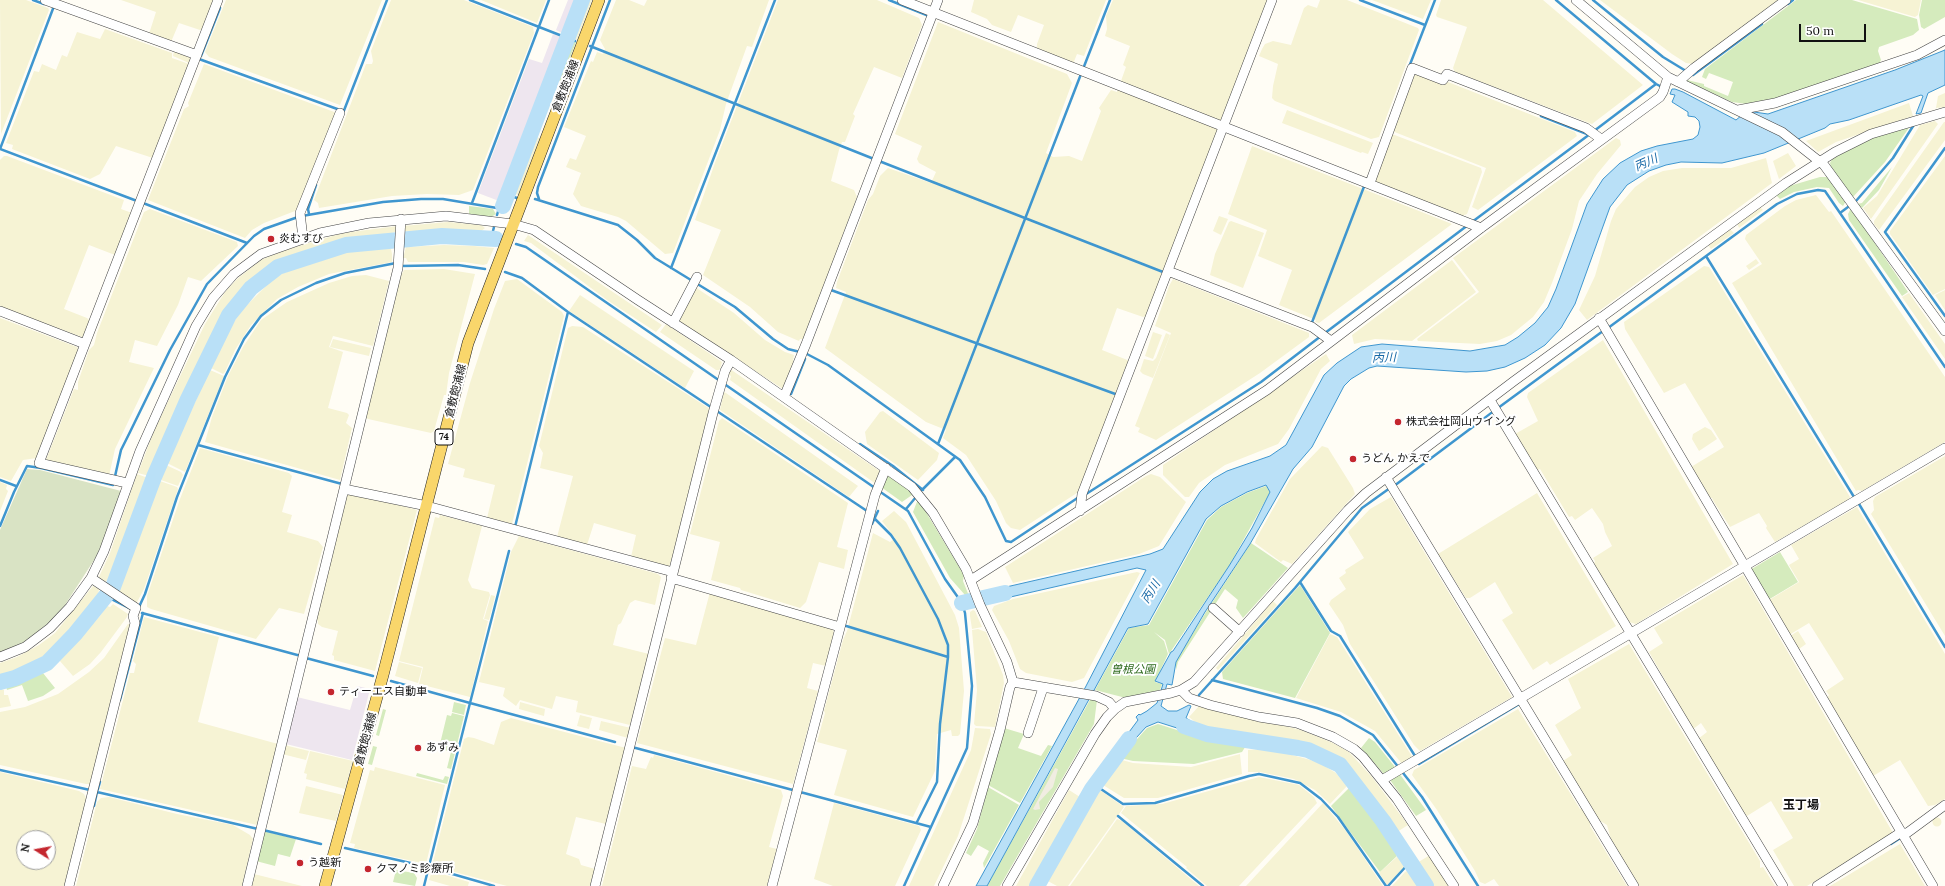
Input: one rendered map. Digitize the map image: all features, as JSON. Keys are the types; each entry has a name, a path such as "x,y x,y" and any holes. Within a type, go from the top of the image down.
{"main road":[{"name":"倉敷飽浦線","path":"326,886 383,675 468,343 599,0"}],"street":[{"path":"127,483 39,463 218,0"},
{"path":"902,0 934,15 1082,71 1478,226"},
{"path":"784,397 934,15 938,0"},
{"path":"1080,511 1081,497 1170,272 1223,127 1272,0"},
{"path":"1576,0 1666,85"},
{"path":"971,580 1267,390 1326,336 1478,226 1595,135 1620,124 1624,125 1660,97 1666,85 1678,82 1689,72 1786,0"},
{"path":"52,2 197,55"},
{"path":"1740,111 1775,103 1917,55 1945,40"},
{"path":"1367,182 1412,68 1443,80 1447,74 1595,135"},
{"path":"1678,82 1782,132 1818,160 1834,178 1945,331"},
{"path":"1007,886 1095,734 1115,709 1129,701 1181,690 1199,677 1348,510 1390,484 1494,406 1601,321 1757,202 1818,160 1871,134 1945,112"},
{"path":"303,238 301,216 340,113"},
{"path":"0,657 25,647 50,628 70,606 91,578 104,551 127,483 150,427 196,326 213,298 234,274 261,254 303,238 353,225 401,219 446,216 513,224 534,230 731,360 886,468 919,494 959,557 971,580 980,605 1007,662 1013,682 1010,687 1000,730 973,823 943,886"},
{"path":"247,886 262,830 398,268 401,240 401,219"},
{"path":"1170,272 1310,327 1326,336"},
{"path":"673,323 695,280"},
{"path":"0,311 85,344"},
{"path":"1601,321 1902,835 1934,886"},
{"path":"595,886 713,413 725,370 731,360"},
{"path":"1494,406 1630,635 1783,886"},
{"path":"1382,780 1745,568 1945,448"},
{"path":"772,886 877,490 886,468"},
{"path":"1390,484 1634,886"},
{"path":"345,487 427,506 673,576 840,627"},
{"path":"69,886 135,623 135,611 114,593 91,578"},
{"path":"1212,608 1240,632"},
{"path":"1013,682 1096,696 1109,702 1115,709"},
{"path":"1028,733 1043,688"},
{"path":"1181,690 1189,698 1204,703 1259,717 1298,723 1333,737 1354,749 1397,799 1454,886"},
{"path":"1817,886 1907,833 1945,805"}],"shaded area":[{"path":"0,0 26,0 48,8 49,10 1,134"},
{"path":"121,0 215,0 204,29 200,30 179,23 171,42 149,34 156,12"},
{"path":"226,0 382,0 340,105 209,57 205,52"},
{"path":"391,0 464,0 533,27 534,33 473,190 459,195 427,194 392,196 319,208 318,203 314,200 366,64 372,64 373,61 371,51"},
{"path":"481,0 546,0 537,23"},
{"path":"568,0 577,0 562,33 556,30"},
{"path":"586,0 592,0 577,40 571,37"},
{"path":"616,0 629,0 644,6 647,0 769,0 752,47 747,46 726,104 720,130 673,253 665,254 626,221 618,217 581,206 573,194 581,173 566,167 570,158 576,160 586,136 564,127 591,61 593,62 597,52 603,54 605,49 600,40"},
{"path":"778,0 877,0 919,18 922,25 902,78 874,67 853,114 855,116 845,142 842,142 831,181 854,190 857,197 804,339 800,339 799,341 778,332 750,307 703,275 721,230 695,220 716,160"},
{"path":"974,0 1106,0 1084,56 1077,54 1073,64 1037,48 1044,25 1018,15 1011,32 992,25 987,19 971,12"},
{"path":"1113,0 1269,0 1146,316 1143,317 1117,308 1102,350 1130,361 1080,491 1020,530 1011,528 1006,523 996,501 966,455 943,438 946,430 926,422 825,348 846,292 836,288 837,282 868,200 873,194 880,176 888,168 931,183 936,172 919,163 917,159 922,146 895,134 938,22 1067,74 1072,83 1046,153 1053,157 1069,156 1082,161 1101,111 1099,108 1111,90 1117,92 1126,67 1123,65 1130,46 1105,36 1107,29 1106,16"},
{"path":"1320,0 1347,0 1418,28 1419,30 1379,137 1371,139 1275,101 1272,98 1278,64 1259,56 1262,49 1265,44 1273,41 1291,45 1304,8 1308,5 1317,8"},
{"path":"1372,0 1431,0 1423,19"},
{"path":"1441,0 1543,0 1643,85 1592,124 1455,72 1453,68 1467,27 1437,17 1436,15"},
{"path":"1600,0 1779,0 1693,64 1686,63 1672,54"},
{"path":"1858,0 1921,0 1918,15 1915,17"},
{"path":"105,29 172,53 172,58 189,64 153,158 116,146 100,174 90,179 12,149 13,145 6,143 34,71 39,72 42,64 56,70 62,55 67,57 77,32 100,39"},
{"path":"553,34 561,37 499,201 478,193 529,59 542,63"},
{"path":"174,51 191,58 189,63 173,56"},
{"path":"204,64 337,113 302,206 295,211 264,223 252,230 245,238 148,200 184,109 189,106 188,103"},
{"path":"1417,73 1445,84 1448,82 1575,132 1577,136 1478,210 1472,207 1486,168 1392,131 1411,79"},
{"path":"1945,93 1945,107 1936,108 1938,96"},
{"path":"1909,103 1913,116 1836,142 1818,152 1806,141"},
{"path":"1287,110 1373,143 1368,154 1361,153 1282,123"},
{"path":"1935,121 1938,124 1871,219 1863,208 1877,196 1920,125"},
{"path":"1944,122 1945,140 1879,230 1874,224 1874,221"},
{"path":"1392,134 1481,168 1482,172 1467,214 1462,216 1375,183 1374,178"},
{"path":"533,136 540,138 518,195 512,192"},
{"path":"1616,138 1620,140 1621,145 1597,174 1579,201 1572,229 1552,283 1544,302 1533,317 1511,335 1497,341 1480,344 1418,341 1417,339 1479,292 1453,258"},
{"path":"1252,146 1452,224 1319,323 1315,322 1316,320 1279,305 1292,270 1258,256 1267,230 1228,214"},
{"path":"1788,153 1796,166 1779,179 1773,161"},
{"path":"4,156 124,200 121,209 132,213 115,255 89,245 64,309 89,320 85,335 82,337 0,307 0,160"},
{"path":"1945,156 1945,289 1933,295 1890,234 1890,231"},
{"path":"1766,158 1772,183 1587,320 1579,310 1595,276 1611,221 1616,209 1635,187 1649,177 1663,171 1682,168 1731,168"},
{"path":"1816,195 1829,212 1831,211 1945,377 1945,442 1862,491 1856,491 1732,283 1762,264 1745,239 1746,235 1785,206 1796,200"},
{"path":"1760,207 1763,210 1739,228 1737,223"},
{"path":"150,209 237,242 238,246 201,281 188,277 178,305 157,346 135,340 129,362 154,368 115,449 109,476 46,460 74,389 78,390 78,382 89,350 94,345 97,333 144,212"},
{"path":"1219,216 1228,219 1221,235 1213,231"},
{"path":"1231,221 1264,233 1243,288 1210,275 1215,254 1229,222"},
{"path":"448,222 481,225 485,228 479,233 444,232 410,234 403,231 403,226"},
{"path":"398,226 398,231 392,233 392,235 347,240 308,251 269,266 260,274 236,298 225,313 192,379 149,476 138,473 154,431 205,324 225,292 237,279 261,260 282,251 343,233"},
{"path":"1729,228 1734,233 1711,249 1708,245"},
{"path":"528,235 662,325 656,332 607,300 531,243 524,241"},
{"path":"444,245 494,248 487,264 483,265 464,262 408,262 406,258 403,258 406,247"},
{"path":"388,248 391,249 392,262 329,274 298,287 277,299 251,325 235,350 225,372 223,374 211,368 228,332 240,312 272,280 283,273 348,252"},
{"path":"1756,259 1759,263 1749,270 1746,266"},
{"path":"1452,260 1476,292 1412,341 1375,339 1354,344 1352,335"},
{"path":"1704,266 1709,267 1850,497 1848,500 1775,542 1759,513 1730,527 1712,498 1708,497 1691,467 1724,447 1685,383 1664,393 1625,329 1624,322"},
{"path":"444,269 475,274 449,373 446,395 444,395 434,431 431,433 368,419 366,417 399,279 404,270"},
{"path":"366,275 389,281 373,346 333,336 329,347 343,352 328,408 347,413 349,415 346,423 352,428 340,480 205,442 212,417 228,376 243,347 261,320 287,302 329,283 352,276"},
{"path":"517,279 562,312 564,316 512,524 487,518 495,485 463,477 465,469 448,464 470,383 494,309 505,281"},
{"path":"1173,279 1309,333 1309,337 1260,373 1156,440 1138,432 1140,428 1135,426 1171,333 1155,326 1169,286"},
{"path":"695,287 734,313 765,340 785,352 794,355 793,361 795,364 783,389 677,320"},
{"path":"1945,290 1945,310 1935,295"},
{"path":"1909,293 1945,344 1945,359 1902,297"},
{"path":"580,295 694,371 685,388 569,311"},
{"path":"0,318 77,347 79,350 37,458 23,460 11,481 0,477"},
{"path":"666,324 722,362 720,369 716,370 660,332"},
{"path":"572,326 583,327 710,409 669,566 665,567 631,557 636,535 594,523 587,545 557,537 573,476 540,468 543,453 539,446 568,328"},
{"path":"1153,332 1162,335 1153,359 1145,356"},
{"path":"1166,333 1170,335 1153,378 1143,374 1140,371 1144,359 1153,361 1156,358"},
{"path":"333,339 371,348 369,356 330,347"},
{"path":"1603,340 1733,564 1636,624 1629,622 1594,564 1595,561 1593,558 1612,546 1603,524 1592,508 1575,520 1572,516 1569,517 1540,469 1535,471 1515,434 1538,421 1527,397 1528,393"},
{"path":"1326,354 1330,361 1321,369 1289,429 1278,444 1225,465 1199,483 1189,497 1185,497 1163,475 1163,465"},
{"path":"730,369 881,472 876,484 730,380 731,376 727,374"},
{"path":"210,370 224,376 185,472 167,463"},
{"path":"724,392 858,486 849,497 720,410"},
{"path":"883,411 939,453 937,460 918,480 867,444 865,432 880,412"},
{"path":"722,418 848,503 837,547 848,550 844,569 819,562 806,602 800,608 711,580 720,542 690,534 719,421"},
{"path":"1705,427 1711,430 1717,439 1699,451 1692,439 1693,434"},
{"path":"1322,446 1328,448 1353,488 1355,494 1292,564 1283,560 1281,562 1255,543 1256,539 1290,479"},
{"path":"200,448 289,473 292,476 282,512 292,515 287,532 318,541 323,547 304,614 279,608 256,639 147,607 147,596 180,499"},
{"path":"1945,456 1945,636 1871,514 1874,510 1873,501 1875,497"},
{"path":"166,465 181,472 183,475 178,486 161,480"},
{"path":"137,474 148,478 114,571 111,577 104,583 98,579 110,553"},
{"path":"1151,474 1160,477 1186,502 1159,546 1139,554 1013,583 1005,567"},
{"path":"160,481 177,487 178,489 144,589 136,604 118,593"},
{"path":"0,482 7,485 6,489 8,491 0,511"},
{"path":"353,493 417,510 375,671 334,660 334,656 332,655 338,631 322,627 318,624 318,621 315,620 345,495"},
{"path":"1537,493 1616,626 1550,665 1547,661 1533,670 1502,620 1513,613 1495,582 1470,598 1466,598 1438,554"},
{"path":"1391,497 1512,697 1420,751 1414,745 1350,644 1343,625 1329,604 1331,600 1346,589 1339,578 1346,573 1345,570 1364,558 1348,532 1370,509"},
{"path":"1857,507 1945,654 1945,799 1935,805 1928,806 1900,760 1873,776 1827,698 1829,695 1826,691 1844,679 1809,623 1789,635 1769,600 1799,582 1789,565 1799,559 1791,545"},
{"path":"894,511 906,522 955,615 959,628 964,691 960,734 958,736 952,736 951,730 937,734 935,771 913,817 834,795 847,750 817,742 843,640 847,631 873,533 890,542 895,538 882,521"},
{"path":"440,515 482,526 468,580 472,588 489,592 490,595 483,619 488,621 470,697 419,684 423,667 399,661 435,517 439,518"},
{"path":"519,536 658,574 661,577 655,605 635,600 630,603 621,623 618,625 613,645 649,654 630,725 576,712 578,701 556,696 552,709 520,700 516,706 503,696 505,688 479,682 511,552"},
{"path":"1137,572 1140,573 1084,678 1072,682 1026,673 1020,669 1009,641 992,610 994,606 1013,599"},
{"path":"1743,575 1893,833 1807,886 1794,886 1773,850 1793,838 1771,801 1747,816 1740,809 1698,739 1707,732 1701,723 1692,730 1649,652 1663,643 1654,628"},
{"path":"93,586 99,589 98,596 87,612 55,647 46,655 8,674 0,676 0,663 17,657 39,645 55,633"},
{"path":"710,592 832,627 834,633 826,666 813,663 807,688 818,691 793,784 637,743 665,638 696,645"},
{"path":"491,595 495,596 489,620 484,619"},
{"path":"1273,601 1277,605 1218,670 1216,668"},
{"path":"113,604 128,614 127,617 101,652 90,664 73,676 59,660 99,617 107,606 110,607"},
{"path":"973,610 975,611 982,627 972,629 970,612"},
{"path":"144,617 219,637 198,722 278,744 257,825 100,789 130,673 134,673 136,664 133,661"},
{"path":"128,624 132,625 92,784 86,784 0,765 0,712 25,707 58,694 89,672 104,658"},
{"path":"978,629 986,632 1003,675 1004,683 995,727 976,726 974,724 977,690 972,630"},
{"path":"1798,631 1806,644 1799,649 1790,636"},
{"path":"1330,634 1337,637 1413,758 1403,765 1375,731 1341,712 1296,698"},
{"path":"1629,644 1760,861 1760,868 1763,867 1775,886 1638,886 1612,843 1607,825 1597,819 1563,761 1572,755 1555,725 1581,708 1568,679"},
{"path":"399,662 422,668 418,683 395,676"},
{"path":"357,686 370,689 352,760 286,744 297,697 350,710"},
{"path":"0,689 4,690 4,695 8,695 11,706 0,708"},
{"path":"520,702 545,709 544,716 519,709"},
{"path":"1199,706 1301,730 1333,743 1349,752 1372,777 1408,825 1397,832 1344,761 1308,744 1200,726 1189,717"},
{"path":"1518,709 1580,809 1582,808 1590,822 1590,826 1627,886 1499,886 1494,879 1485,884 1480,882 1475,871 1437,810 1412,775 1414,770"},
{"path":"580,715 592,718 589,729 577,726"},
{"path":"511,718 626,748 606,824 576,817 566,854 579,859 581,865 595,869 590,886 507,886 432,866 464,739 468,737 474,738 494,745 501,722"},
{"path":"601,721 631,728 628,738 599,730"},
{"path":"975,728 990,729 991,734 958,836 934,886 909,886 971,750"},
{"path":"284,745 309,751 306,760 282,754"},
{"path":"1263,749 1281,752 1318,762 1336,773 1347,786 1330,804 1315,790 1294,779 1260,772 1248,772 1248,750"},
{"path":"310,751 353,761 345,789 306,779 307,774 304,773"},
{"path":"1240,754 1242,774 1158,798 1124,798 1103,785 1122,760 1133,763 1191,767"},
{"path":"654,755 781,790 783,796 769,847 777,849 767,886 602,886 632,766 646,769 651,757 653,758"},
{"path":"375,767 445,785 426,864 354,848 355,844 350,843 370,770 374,771"},
{"path":"1055,768 1058,769 1053,787 1039,802 1040,809 1033,809"},
{"path":"0,772 79,791 84,794 87,800 66,886 0,886"},
{"path":"1259,777 1299,785 1314,797 1317,803 1239,886 1207,886 1186,868 1187,867 1121,813 1126,806 1162,804"},
{"path":"306,786 343,795 336,821 299,813"},
{"path":"1097,788 1124,807 1068,886 1057,886 1046,880"},
{"path":"1069,790 1080,797 1080,800 1033,886 1016,886"},
{"path":"109,797 177,814 233,825 250,835 253,839 242,886 76,886 97,802 101,798"},
{"path":"834,803 919,826 921,830 895,886 833,886 814,879"},
{"path":"1323,803 1346,831 1383,886 1246,886"},
{"path":"1937,817 1942,822 1937,827 1932,822"},
{"path":"1117,819 1122,821 1199,886 1070,886"},
{"path":"1900,844 1925,886 1830,886"},
{"path":"1430,855 1449,886 1431,886 1417,863"},
{"path":"1398,856 1404,867 1387,885 1379,873"},
{"path":"432,871 469,882 468,886 450,886 429,880"},
{"path":"1407,871 1417,886 1392,886 1405,872"},
{"path":"254,874 302,886 250,886"}],"green space":[{"path":"1796,0 1852,0 1917,19 1919,30 1913,35 1879,47 1878,51 1881,60 1879,64 1778,99 1747,104 1732,102 1685,81 1687,80 1704,84 1704,86 1728,96 1733,82 1709,73 1706,79 1702,77 1705,69"},
{"path":"1922,0 1945,0 1945,17 1924,29 1921,27 1919,15"},
{"path":"570,40 576,42 561,81 559,82 556,78"},
{"path":"1911,125 1885,162 1853,197 1831,167 1830,163 1832,159 1872,137"},
{"path":"1892,167 1879,190 1862,208 1857,204 1862,203"},
{"path":"1820,177 1827,177 1831,180 1846,201 1843,206 1839,203 1829,188 1817,187 1794,192 1780,199 1776,195 1786,187"},
{"path":"469,206 493,209 496,214 491,217 469,214"},
{"path":"1851,208 1908,292 1902,296 1849,220 1848,214"},
{"path":"27,469 40,470 121,491 106,535 96,557 65,605 52,620 25,642 0,653 0,530"},
{"path":"887,473 913,493 912,495 902,502 881,487"},
{"name":"曽根公園","path":"1266,486 1270,492 1229,566 1169,654 1165,640 1154,632 1164,641 1168,654 1155,682 1162,684 1160,690 1126,698 1095,690 1129,628 1149,625 1207,520 1221,507 1247,493"},
{"path":"918,499 964,575 963,581 969,596 965,595 950,578 913,512"},
{"path":"1251,543 1288,568 1243,618 1236,608 1238,600 1225,589 1178,662 1176,670 1176,662 1179,656"},
{"path":"1780,552 1798,582 1768,600 1750,570"},
{"path":"1300,585 1330,633 1295,698 1223,679 1222,672"},
{"path":"55,660 57,662 43,673 55,688 43,696 28,701 22,685 7,690 6,685 15,683"},
{"path":"1091,698 1097,700 1094,724 1000,886 987,886"},
{"path":"454,702 466,705 464,715 452,712"},
{"path":"383,709 386,710 379,736 376,735"},
{"path":"452,713 464,716 451,769 447,768 451,752 439,748 447,715 451,716"},
{"path":"1158,724 1196,736 1247,744 1242,752 1194,764 1133,761 1120,758 1147,728"},
{"path":"1004,728 1024,734 1018,748 1041,756 1048,745 1052,746 1020,803 988,785"},
{"path":"1369,738 1375,742 1395,767 1384,774 1361,748"},
{"path":"373,746 377,747 372,765 368,764"},
{"path":"417,773 443,780 445,776 449,777 447,784 416,776"},
{"path":"1399,773 1426,810 1416,816 1390,780"},
{"path":"988,787 1019,805 984,868 983,863 989,851 978,845 971,856 966,853 977,829"},
{"path":"1349,788 1381,830 1397,856 1380,872 1331,806"},
{"path":"263,831 296,839 290,857 278,854 275,866 256,861"},
{"path":"396,870 414,873 417,878 415,886 393,882"}],"water":[{"name":"丙川","path":"1945,50 1945,85 1928,93 1921,113 1916,114 1923,96 1921,95 1849,120 1830,124 1825,128 1764,153 1722,163 1681,162 1666,165 1649,171 1627,185 1610,207 1575,304 1561,328 1545,345 1525,358 1505,367 1487,371 1466,372 1377,366 1369,368 1351,379 1344,386 1312,447 1293,469 1250,544 1205,612 1176,662 1172,685 1167,684 1161,706 1168,711 1177,711 1189,705 1191,706 1186,718 1205,730 1204,735 1199,735 1158,722 1146,727 1118,758 1112,755 1138,720 1136,717 1157,703 1163,684 1155,681 1171,652 1229,566 1252,528 1270,492 1266,485 1247,492 1221,506 1206,519 1148,624 1128,628 987,886 976,886 1085,688 1146,570 1137,568 993,601 986,600 985,594 993,590 1150,554 1163,549 1200,492 1213,479 1227,471 1270,456 1286,445 1324,375 1337,363 1361,347 1382,344 1470,351 1505,345 1518,337 1535,323 1548,307 1587,204 1603,179 1620,163 1641,151 1657,146 1693,139 1698,135 1700,127 1699,121 1695,117 1688,116 1688,112 1672,102 1675,95 1670,94 1672,89 1683,92 1736,120 1747,111 1768,114 1895,70"}],"waterway":[{"path":"33,0 44,4"},
{"path":"343,113 387,0"},
{"path":"470,0 575,41"},
{"path":"472,203 549,0"},
{"path":"503,206 582,0"},
{"path":"539,199 537,193 538,187 610,0"},
{"path":"671,268 775,0"},
{"path":"889,0 929,16"},
{"path":"1083,69 1110,0"},
{"path":"1360,0 1425,25"},
{"path":"1409,67 1435,0"},
{"path":"1556,0 1656,84 1662,87"},
{"path":"1593,0 1663,57 1686,71"},
{"path":"1788,4 1793,0"},
{"path":"0,149 54,6"},
{"path":"201,56 220,8"},
{"path":"1690,74 1693,75 1762,24"},
{"path":"590,46 874,159"},
{"path":"199,59 340,110"},
{"path":"938,444 1081,74"},
{"path":"1594,131 1656,84"},
{"path":"1541,116 1587,134"},
{"path":"1856,201 1893,158 1915,123"},
{"path":"1472,222 1590,134"},
{"path":"1945,148 1885,232 1945,316"},
{"path":"0,149 137,201"},
{"path":"879,161 1163,272"},
{"path":"1311,325 1365,184"},
{"path":"309,214 308,209 316,185"},
{"path":"1608,328 1777,204 1797,194 1818,190 1825,191 1945,367"},
{"path":"508,195 517,198"},
{"path":"302,216 383,202 421,199 443,199 497,208 503,206"},
{"path":"535,199 618,225 637,240 655,258 735,307 773,339 788,349 800,352"},
{"path":"143,203 247,243"},
{"path":"1840,213 1848,207"},
{"path":"497,215 499,208"},
{"path":"0,526 27,466 113,485 121,450 170,350 207,284 254,236 264,229 298,217"},
{"path":"1325,333 1468,225"},
{"path":"491,239 494,227"},
{"path":"0,682 15,678 47,663 75,634 113,587 154,477 188,399 229,315 251,288 278,267 346,245 442,236 496,239"},
{"path":"516,244 526,247 875,488"},
{"path":"1706,256 1854,497"},
{"path":"139,607 145,594 177,497 225,377 244,339 261,316 281,300 316,283 345,273 396,263"},
{"path":"401,266 458,265 485,269"},
{"path":"505,272 522,278 568,312 867,511"},
{"path":"831,290 1118,395"},
{"path":"515,527 568,312"},
{"path":"1498,408 1603,331"},
{"path":"1083,496 1261,382 1321,336"},
{"path":"805,353 828,365 960,460 985,497 1006,541 1011,542 1079,497"},
{"path":"791,394 805,359"},
{"path":"1394,486 1494,411"},
{"path":"860,444 893,466 923,490"},
{"path":"198,445 342,484"},
{"path":"922,490 955,457"},
{"path":"0,480 16,486"},
{"path":"1199,695 1295,588 1362,508 1390,488"},
{"path":"879,491 908,511 945,579 962,603 965,613 972,686 967,748 904,886"},
{"path":"906,509 916,497"},
{"path":"1859,504 1945,647"},
{"path":"872,524 878,511"},
{"path":"874,518 891,535 900,548 938,619 948,645 948,657 940,724 937,782 917,822"},
{"path":"509,551 470,703 615,742"},
{"path":"1300,582 1331,631 1340,636 1415,756"},
{"path":"962,603 1005,593"},
{"path":"107,597 131,609"},
{"path":"142,613 301,656"},
{"path":"120,700 143,613"},
{"path":"843,625 948,657"},
{"path":"306,658 373,676"},
{"path":"1212,680 1317,708 1340,716 1373,735 1422,797 1478,886"},
{"path":"391,681 470,703 424,886"},
{"path":"1419,764 1521,703"},
{"path":"1184,726 1207,734 1308,750 1340,765 1383,821 1426,886"},
{"path":"1037,886 1092,789 1129,739"},
{"path":"632,747 931,827"},
{"path":"0,770 90,790"},
{"path":"1095,785 1123,804 1155,803 1259,774 1300,783 1321,799 1338,817 1386,886"},
{"path":"100,782 97,792 258,829"},
{"path":"94,806 97,792"},
{"path":"1118,816 1203,886"},
{"path":"263,830 321,844"},
{"path":"1891,844 1902,837"},
{"path":"345,848 428,867 494,886"},
{"path":"1388,886 1410,862"}],"place":[{"name":"炎むすび","path":"271,239"},
{"name":"株式会社岡山ウイング","path":"1398,422"},
{"name":"うどん かえで","path":"1353,459"},
{"name":"ティーエス自動車","path":"331,692"},
{"name":"あずみ","path":"418,748"},
{"name":"う越新","path":"300,863"},
{"name":"クマノミ診療所","path":"368,869"}],"district":[{"name":"玉丁場","path":"1801,806"}]}
